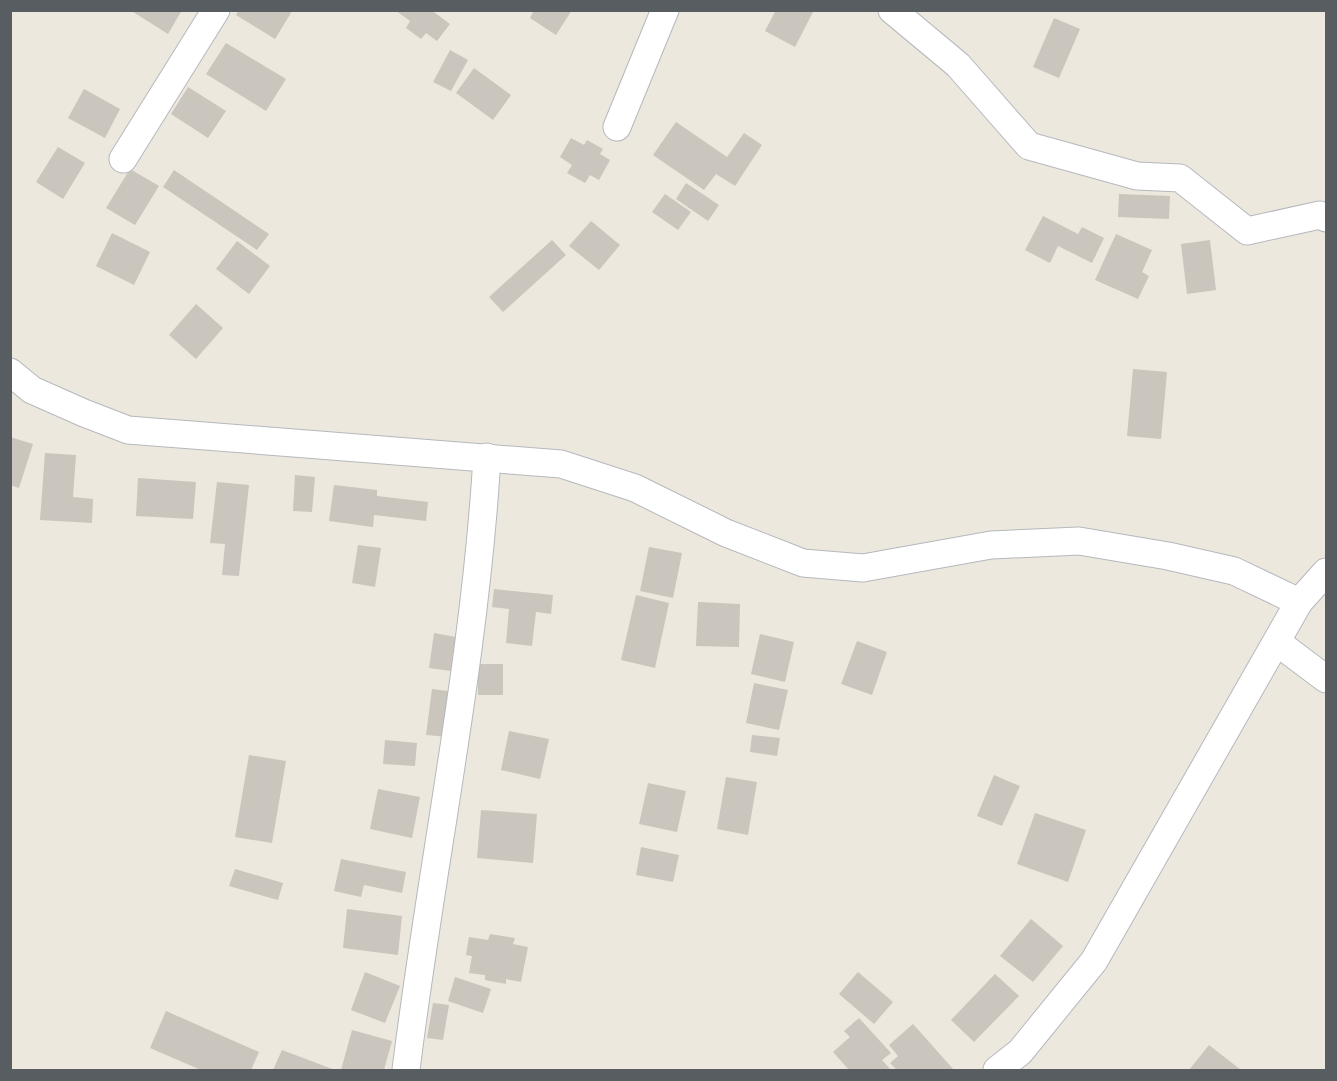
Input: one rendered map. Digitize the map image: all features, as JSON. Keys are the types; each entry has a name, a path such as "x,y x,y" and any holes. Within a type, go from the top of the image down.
{"street":[{"path":"123,159 216,10"},
{"path":"617,127 665,10"},
{"path":"892,10 958,65 1029,146 1137,176 1180,178 1247,231 1320,215 1326,218"},
{"path":"10,372 32,390 128,430 561,464 635,488 726,533 803,562 863,568 991,545 1079,541 1168,556 1234,571 1299,602"},
{"path":"406,1071 452,765 479,555 487,457"},
{"path":"998,1071 1020,1052 1095,961 1299,602 1326,572"},
{"path":"1277,642 1326,680"}],"building":[{"path":"130,10 182,10 168,34"},
{"path":"239,10 288,10 291,13 275,39 236,15"},
{"path":"395,10 431,10 450,24 437,41 426,33 421,39 406,28 410,21"},
{"path":"534,10 572,10 556,35 530,18"},
{"path":"776,10 814,10 795,47 765,31"},
{"path":"1054,18 1080,29 1059,78 1033,67"},
{"path":"226,43 286,79 266,111 206,74"},
{"path":"450,50 468,60 451,91 433,82"},
{"path":"474,68 511,95 493,120 456,93"},
{"path":"188,87 226,111 208,138 171,114"},
{"path":"84,89 120,109 105,138 68,118"},
{"path":"676,122 727,157 744,133 762,145 735,186 716,174 704,190 653,155"},
{"path":"571,138 584,145 587,140 603,149 600,154 610,160 599,180 590,175 585,183 567,173 572,165 560,157"},
{"path":"58,147 85,163 63,199 36,182"},
{"path":"130,169 159,186 135,225 106,208"},
{"path":"174,170 269,234 257,250 163,187"},
{"path":"686,183 719,205 708,221 676,199"},
{"path":"665,194 691,212 678,230 652,212"},
{"path":"1119,194 1170,196 1169,219 1118,217"},
{"path":"1043,216 1078,234 1082,227 1104,238 1092,263 1058,246 1050,263 1025,250"},
{"path":"591,221 620,245 599,270 569,246"},
{"path":"112,233 150,252 134,285 96,266"},
{"path":"1116,234 1152,250 1142,272 1149,276 1138,299 1095,280"},
{"path":"552,240 566,255 503,312 489,297"},
{"path":"1210,240 1216,290 1187,294 1181,244"},
{"path":"237,241 270,266 249,294 216,269"},
{"path":"196,304 223,328 196,359 169,335"},
{"path":"1133,369 1167,372 1161,439 1127,436"},
{"path":"10,437 33,444 19,488 10,485"},
{"path":"45,453 76,455 73,497 93,499 92,523 40,520"},
{"path":"295,475 315,477 312,512 293,511"},
{"path":"138,478 196,482 193,519 136,516"},
{"path":"217,482 249,485 239,576 222,575 225,544 210,543"},
{"path":"334,485 377,490 377,496 428,502 426,521 374,515 373,527 329,521"},
{"path":"358,545 381,548 375,587 352,583"},
{"path":"649,547 682,553 673,598 640,591"},
{"path":"494,589 553,595 551,614 536,612 532,646 506,643 509,609 492,607"},
{"path":"636,595 669,603 655,668 621,660"},
{"path":"698,602 740,604 739,647 696,646"},
{"path":"434,633 456,637 451,671 429,668"},
{"path":"760,634 794,642 785,682 751,674"},
{"path":"857,641 887,652 872,695 841,684"},
{"path":"478,664 503,664 503,695 478,695"},
{"path":"754,683 788,690 779,730 746,723"},
{"path":"432,689 455,692 450,737 426,735"},
{"path":"509,731 549,739 540,779 501,770"},
{"path":"752,735 780,738 777,756 750,752"},
{"path":"385,740 417,743 415,766 383,764"},
{"path":"249,755 286,761 272,843 235,837"},
{"path":"994,775 1020,786 1002,826 977,816"},
{"path":"726,777 757,782 748,835 717,829"},
{"path":"648,783 686,791 677,832 639,824"},
{"path":"378,789 420,797 412,838 370,829"},
{"path":"481,810 537,814 533,863 477,858"},
{"path":"1035,813 1086,830 1068,882 1017,864"},
{"path":"641,847 679,855 673,882 636,875"},
{"path":"341,859 406,872 402,893 364,885 361,897 334,891"},
{"path":"235,869 283,883 278,900 229,886"},
{"path":"347,909 402,916 398,955 343,948"},
{"path":"1031,919 1063,946 1033,982 1000,956"},
{"path":"490,934 515,938 513,944 528,947 521,982 506,979 506,984 485,980 485,975 469,973 472,956 466,955 469,937 488,940"},
{"path":"365,972 400,986 385,1023 351,1010"},
{"path":"858,972 893,1002 874,1024 839,994"},
{"path":"995,974 1019,996 974,1042 951,1020"},
{"path":"455,977 491,989 483,1013 448,1001"},
{"path":"433,1003 449,1005 443,1040 427,1038"},
{"path":"166,1011 259,1052 251,1070 201,1070 150,1048"},
{"path":"859,1018 891,1053 882,1060 891,1070 849,1070 833,1052 850,1037 844,1031"},
{"path":"913,1024 954,1070 897,1070 890,1063 898,1056 889,1045"},
{"path":"352,1030 392,1041 384,1070 341,1070"},
{"path":"1209,1045 1241,1070 1189,1070"},
{"path":"282,1050 335,1070 273,1070"}]}
